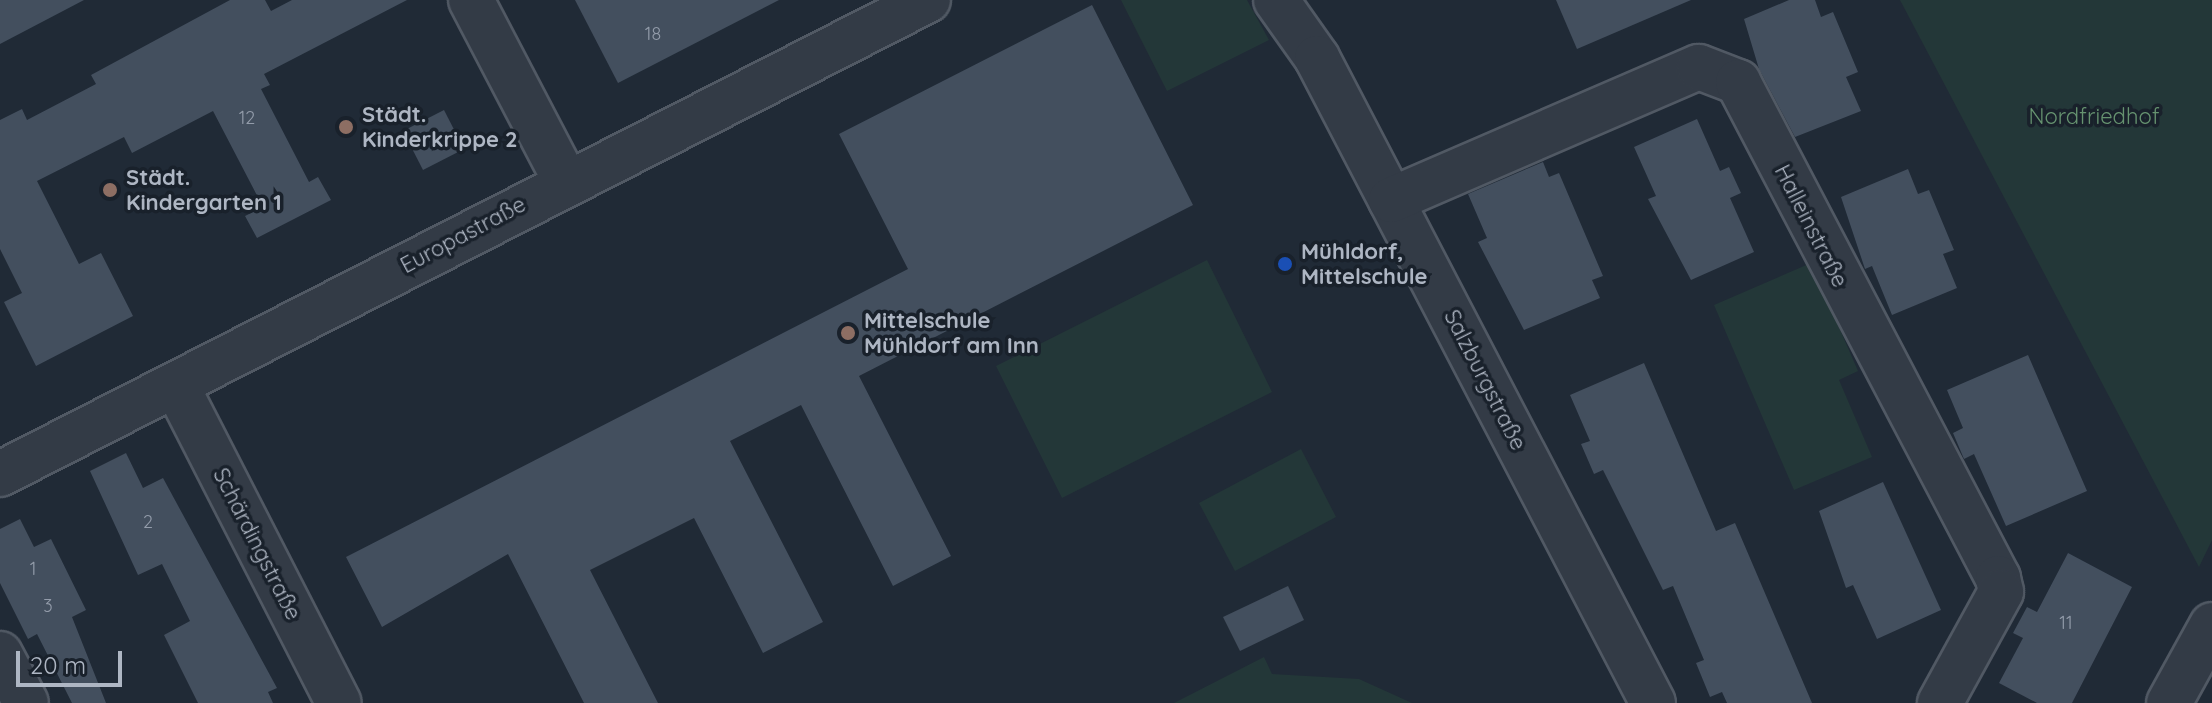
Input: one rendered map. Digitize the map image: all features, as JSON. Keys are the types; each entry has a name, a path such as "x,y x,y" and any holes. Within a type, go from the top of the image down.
{"street":[{"path":"471,0 566,182"},
{"name":"Europastraße","path":"0,474 566,182 928,0"},
{"name":"Salzburgstraße","path":"1276,0 1317,58 1653,703"},
{"name":"Salzburgstraße","path":"1298,0 1317,58"},
{"name":"Halleinstraße","path":"1391,200 1699,67 1738,82 1880,365 1938,451 1998,578 2001,592 1940,703"},
{"name":"Schärdingstraße","path":"176,385 339,703"},
{"path":"2178,697 2212,625"},
{"path":"0,654 26,703"}],"green space":[{"path":"1121,0 1247,0 1269,40 1167,91"},
{"name":"Nordfriedhof","path":"1900,0 2212,0 2212,540 2199,567"},
{"path":"1207,260 1272,392 1062,498 996,366"},
{"path":"1811,263 1858,371 1839,380 1872,457 1794,490 1714,305"},
{"path":"1301,449 1336,517 1235,571 1199,503"},
{"path":"1264,657 1272,674 1359,679 1412,703 1174,703"}],"building":[{"path":"0,0 84,0 0,44"},
{"path":"230,0 265,0 271,11 292,0 407,0 264,74 270,85 261,89 309,182 318,177 331,200 257,238 245,216 263,207 213,111 132,153 124,137 37,181 79,264 101,253 133,316 36,366 4,302 22,293 0,249 0,120 22,109 27,120 96,84 91,75"},
{"path":"575,0 779,0 618,83"},
{"path":"1556,0 1691,0 1577,49"},
{"path":"1789,0 1815,0 1821,17 1833,12 1858,72 1846,77 1861,111 1795,137 1759,69 1744,19"},
{"path":"1092,5 1193,205 859,376 951,556 893,586 801,405 730,441 823,622 763,653 694,518 590,570 658,703 584,703 508,554 382,627 346,557 908,269 839,134"},
{"path":"444,110 464,149 423,170 403,131"},
{"path":"1697,119 1720,171 1729,167 1741,193 1730,198 1754,252 1691,280 1648,199 1656,196 1634,147"},
{"path":"1543,162 1549,177 1559,173 1603,276 1592,280 1600,298 1524,330 1478,242 1487,238 1468,194"},
{"path":"1908,169 1918,194 1929,190 1954,250 1943,254 1957,288 1892,315 1872,266 1865,269 1841,197"},
{"path":"2028,355 2087,491 2006,526 1974,454 1964,459 1953,433 1963,428 1947,390"},
{"path":"1644,363 1716,531 1735,523 1812,703 1727,703 1722,692 1710,697 1696,663 1704,660 1673,586 1663,590 1603,470 1594,474 1581,444 1590,441 1570,395"},
{"path":"126,453 143,488 163,478 277,688 268,692 273,703 198,703 164,635 190,621 162,564 138,575 90,471"},
{"path":"1883,482 1941,610 1877,639 1853,585 1846,588 1819,511"},
{"path":"20,519 34,547 51,539 86,610 72,617 106,703 72,703 37,634 28,639 0,583 0,529"},
{"path":"2068,553 2132,587 2072,703 2037,703 1999,683 2023,638 2013,633 2027,607 2037,612"},
{"path":"1288,586 1304,620 1240,651 1223,617"}],"place":[{"name":"Städt. Kinderkrippe 2","path":"346,127"},
{"name":"Städt. Kindergarten 1","path":"110,190"},
{"name":"Mühldorf, Mittelschule","path":"1285,264"},
{"name":"Mittelschule Mühldorf am Inn","path":"848,333"}]}
